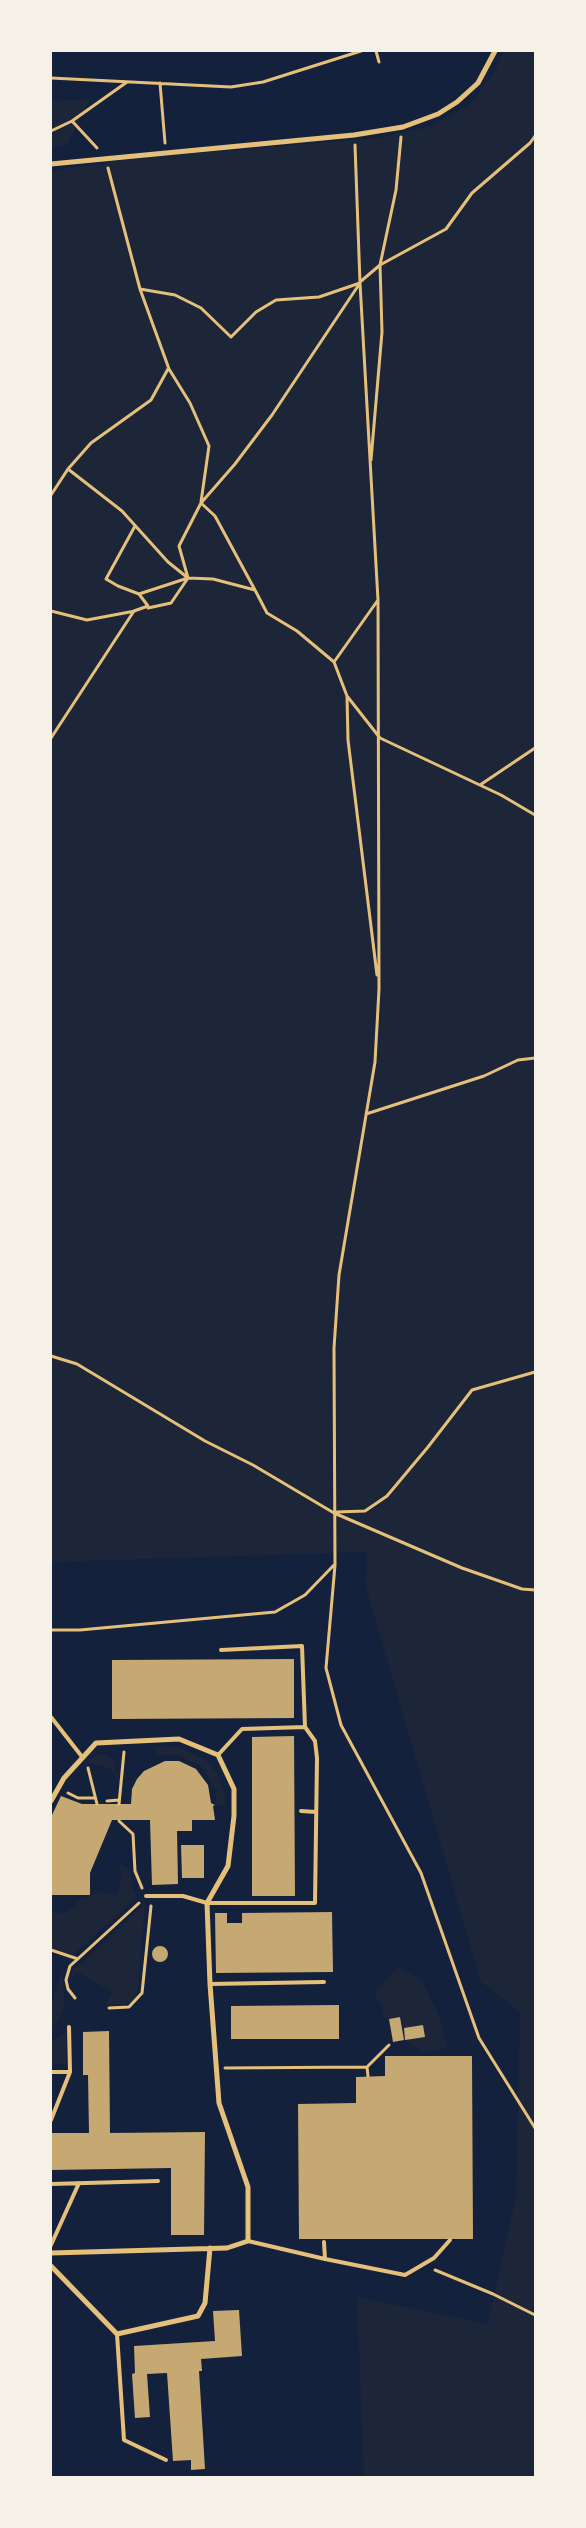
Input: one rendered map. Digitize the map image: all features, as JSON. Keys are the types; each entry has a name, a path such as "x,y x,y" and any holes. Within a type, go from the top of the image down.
{"street":[{"path":"51,164 105,157 354,135 403,127 438,114 457,102 478,83 495,51"},
{"path":"51,1801 64,1778 96,1744 179,1739 218,1755 234,1789 234,1816 228,1866 207,1903 210,1984 220,2103 248,2187 248,2241 227,2248 51,2253"},
{"path":"51,2266 118,2334 198,2316 205,2302 210,2248"}],"lane":[{"path":"146,1896 183,1896 207,1903 315,1903 315,1741 305,1727 302,1646 221,1650"},
{"path":"51,1717 83,1758"},
{"path":"218,1755 242,1729 305,1727"},
{"path":"301,1811 316,1812"},
{"path":"210,1984 324,1982"},
{"path":"51,2120 70,2072 69,2028"},
{"path":"51,2072 70,2072"},
{"path":"51,2184 158,2181"},
{"path":"51,2245 79,2183"},
{"path":"248,2241 405,2275 434,2258 450,2240"},
{"path":"324,2242 325,2259"},
{"path":"118,2334 124,2440 166,2460"}],"path":[{"path":"51,78 231,87 255,83 361,51"},
{"path":"376,51 380,62"},
{"path":"51,131 72,121 128,82"},
{"path":"160,83 166,152"},
{"path":"72,121 105,157 140,289 169,369 190,403 209,446 201,503"},
{"path":"370,472 382,332 380,265 396,190 403,127"},
{"path":"354,135 360,282 378,600 380,738 379,989 375,1062 338,1284 334,1348 335,1565 326,1668 341,1725 421,1872 479,2038 535,2128"},
{"path":"51,611 87,620 171,603 188,578 179,546 201,503 235,464 272,415 360,282 380,265 446,229 472,193 530,143 535,136"},
{"path":"140,289 175,296 201,308 231,337 256,312 276,300 318,298 360,282"},
{"path":"51,495 68,469 90,443 151,400 169,369"},
{"path":"68,469 122,512 168,562 188,578"},
{"path":"201,503 214,516 268,613 297,631 334,662 347,696 380,738 480,785 535,815"},
{"path":"51,738 134,611 148,606 139,594 106,579 135,526"},
{"path":"139,594 188,578 213,578 255,590"},
{"path":"334,662 378,600"},
{"path":"347,696 348,740 379,989"},
{"path":"480,785 535,748"},
{"path":"366,1114 484,1076 518,1060 535,1058"},
{"path":"51,1356 76,1364 205,1441 253,1465 334,1512 462,1568 522,1589 535,1590"},
{"path":"334,1512 365,1511 387,1496 472,1390 535,1372"},
{"path":"51,1630 80,1630 275,1612 305,1595 335,1565"},
{"path":"108,1801 119,1802 125,1742"},
{"path":"90,1777 97,1804"},
{"path":"58,1789 78,1798 95,1798"},
{"path":"75,1998 68,1989 66,1980 70,1966 146,1896 135,1871 133,1834 119,1820"},
{"path":"109,2008 129,2007 142,1994 152,1897"},
{"path":"51,1950 78,1959"},
{"path":"217,2068 367,2066 389,2044"},
{"path":"367,2066 368,2076"},
{"path":"422,2265 493,2294 535,2315"}],"shaded area":[{"path":"503,51 535,51 535,2477 364,2477 357,2297 488,2324 516,2197 520,2012 481,1982 366,1587 367,1552 51,1562 51,171 140,158 377,138 428,127 471,104 496,69"},
{"path":"90,99 67,145 51,147 51,101"},
{"path":"154,1746 179,1747 206,1760 217,1773 225,1794 225,1805 217,1805 216,1791 203,1767 178,1755 157,1755"},
{"path":"100,1754 113,1759 118,1781 111,1770 104,1766 90,1764 89,1759"},
{"path":"118,1863 126,1866 130,1872 133,1890 137,1897 73,1955 51,1948 51,1912 63,1913 72,1909 80,1899 99,1892 117,1896 122,1877"},
{"path":"145,1904 137,1997 128,2004 108,2005 106,2003 112,1992 76,1971 70,1981 73,1969 82,1963"},
{"path":"397,1967 421,1979 439,2015 447,2048 424,2053 405,2040 401,2016 382,2019 383,2007 374,1994"},
{"path":"63,1969 65,1970 62,1977 65,2005 57,2023 53,2022 54,2027 51,2029 51,2003"},
{"path":"66,2033 66,2064 51,2064 51,2041"}],"building":[{"path":"294,1659 294,1718 112,1719 112,1660"},
{"path":"294,1736 295,1896 252,1896 252,1737"},
{"path":"165,1761 179,1761 196,1769 208,1785 211,1803 215,1805 213,1806 215,1820 192,1820 192,1831 177,1831 178,1884 152,1885 150,1820 112,1820 90,1873 90,1895 51,1895 51,1817 61,1796 82,1804 131,1804 132,1789 137,1779 144,1771"},
{"path":"181,1845 204,1845 204,1878 182,1878"},
{"path":"332,1912 333,1972 216,1973 215,1913 227,1913 227,1923 242,1923 242,1913"},
{"path":"157,1946 163,1946 168,1951 166,1960 157,1962 152,1957 152,1951"},
{"path":"339,2005 339,2039 231,2039 231,2006"},
{"path":"400,2017 404,2040 393,2042 389,2019"},
{"path":"423,2025 425,2037 405,2040 404,2028"},
{"path":"109,2031 110,2133 205,2132 204,2235 171,2235 171,2168 51,2170 51,2133 89,2133 88,2075 83,2075 83,2032"},
{"path":"385,2056 472,2056 473,2239 299,2239 298,2104 356,2103 356,2077 385,2076"},
{"path":"239,2310 242,2356 201,2359 202,2371 199,2371 205,2469 191,2470 191,2460 173,2461 167,2373 147,2374 150,2417 135,2418 132,2374 135,2373 134,2346 215,2341 213,2311"}]}
